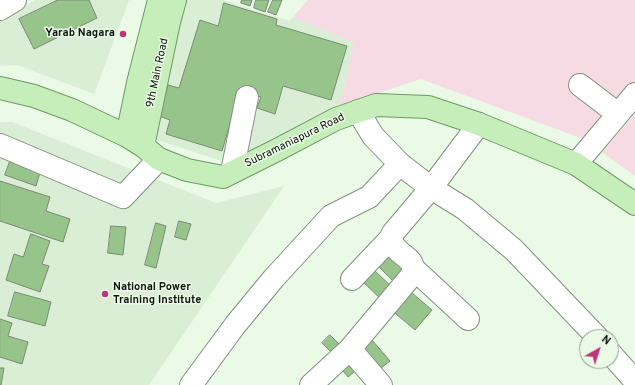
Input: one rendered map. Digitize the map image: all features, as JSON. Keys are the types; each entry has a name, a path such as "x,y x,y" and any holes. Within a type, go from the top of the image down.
{"main road":[{"name":"9th Main Road","path":"143,147 138,83 159,0"},
{"name":"9th Main Road","path":"143,147 169,22 176,0"},
{"name":"Subramaniapura Road","path":"0,88 34,96 65,107 187,170 223,177 336,119 358,111 376,105 428,107 479,124 576,164 635,204"}],"street":[{"path":"0,9 15,0"},
{"path":"580,85 618,114"},
{"path":"576,164 635,94"},
{"path":"232,172 247,97"},
{"path":"358,111 374,136 400,164 431,188 465,209 514,250 589,329"},
{"path":"352,279 390,239 393,232 431,188 479,124"},
{"path":"0,145 123,198 143,147"},
{"path":"191,385 236,324 274,278 331,216 369,197 400,164"},
{"path":"390,239 395,248 413,264 414,269 468,319"},
{"path":"311,385 350,348 400,290 412,275 414,269"},
{"path":"350,348 382,385"},
{"path":"619,363 635,381"}],"shaded area":[{"path":"35,0 129,0 94,94 17,65 0,66 0,20"},
{"path":"186,0 223,0 289,21 293,17 354,43 340,105 225,162 151,138"},
{"path":"308,0 635,0 635,80 586,140 421,79 340,105 354,43 293,17"},
{"path":"635,114 635,176 602,152"},
{"name":"National Power Training Institute","path":"0,122 12,122 216,203 284,186 149,385 0,385"}],"building":[{"path":"58,0 89,0 97,18 34,49 19,19"},
{"path":"242,0 252,0 250,6 241,3"},
{"path":"256,0 269,0 265,12 254,8"},
{"path":"273,0 282,0 276,15 268,12"},
{"path":"224,3 277,19 276,25 347,46 331,100 283,86 275,114 257,108 261,97 240,90 222,151 166,134 170,120 159,116 168,85 179,88 200,20 218,26"},
{"path":"11,159 41,169 36,186 5,175"},
{"path":"0,181 50,197 46,211 70,219 63,242 0,221"},
{"path":"179,221 191,224 186,240 175,237"},
{"path":"156,223 166,226 156,268 145,265"},
{"path":"111,226 126,227 123,255 108,253"},
{"path":"31,234 50,241 42,264 49,266 40,292 6,280 14,254 23,257"},
{"path":"390,253 408,270 395,283 378,266"},
{"path":"374,270 395,290 384,302 362,281"},
{"path":"15,292 51,302 45,326 8,316"},
{"path":"412,293 432,310 415,330 395,313"},
{"path":"0,319 12,323 8,336 28,342 22,364 0,357"},
{"path":"330,335 344,349 336,357 322,343"},
{"path":"372,340 390,361 375,373 358,352"},
{"path":"351,357 360,367 348,377 339,366"},
{"path":"0,368 4,368 1,385 0,385"}],"place":[{"name":"Yarab Nagara","path":"123,34"},
{"name":"National Power Training Institute","path":"105,294"}]}
